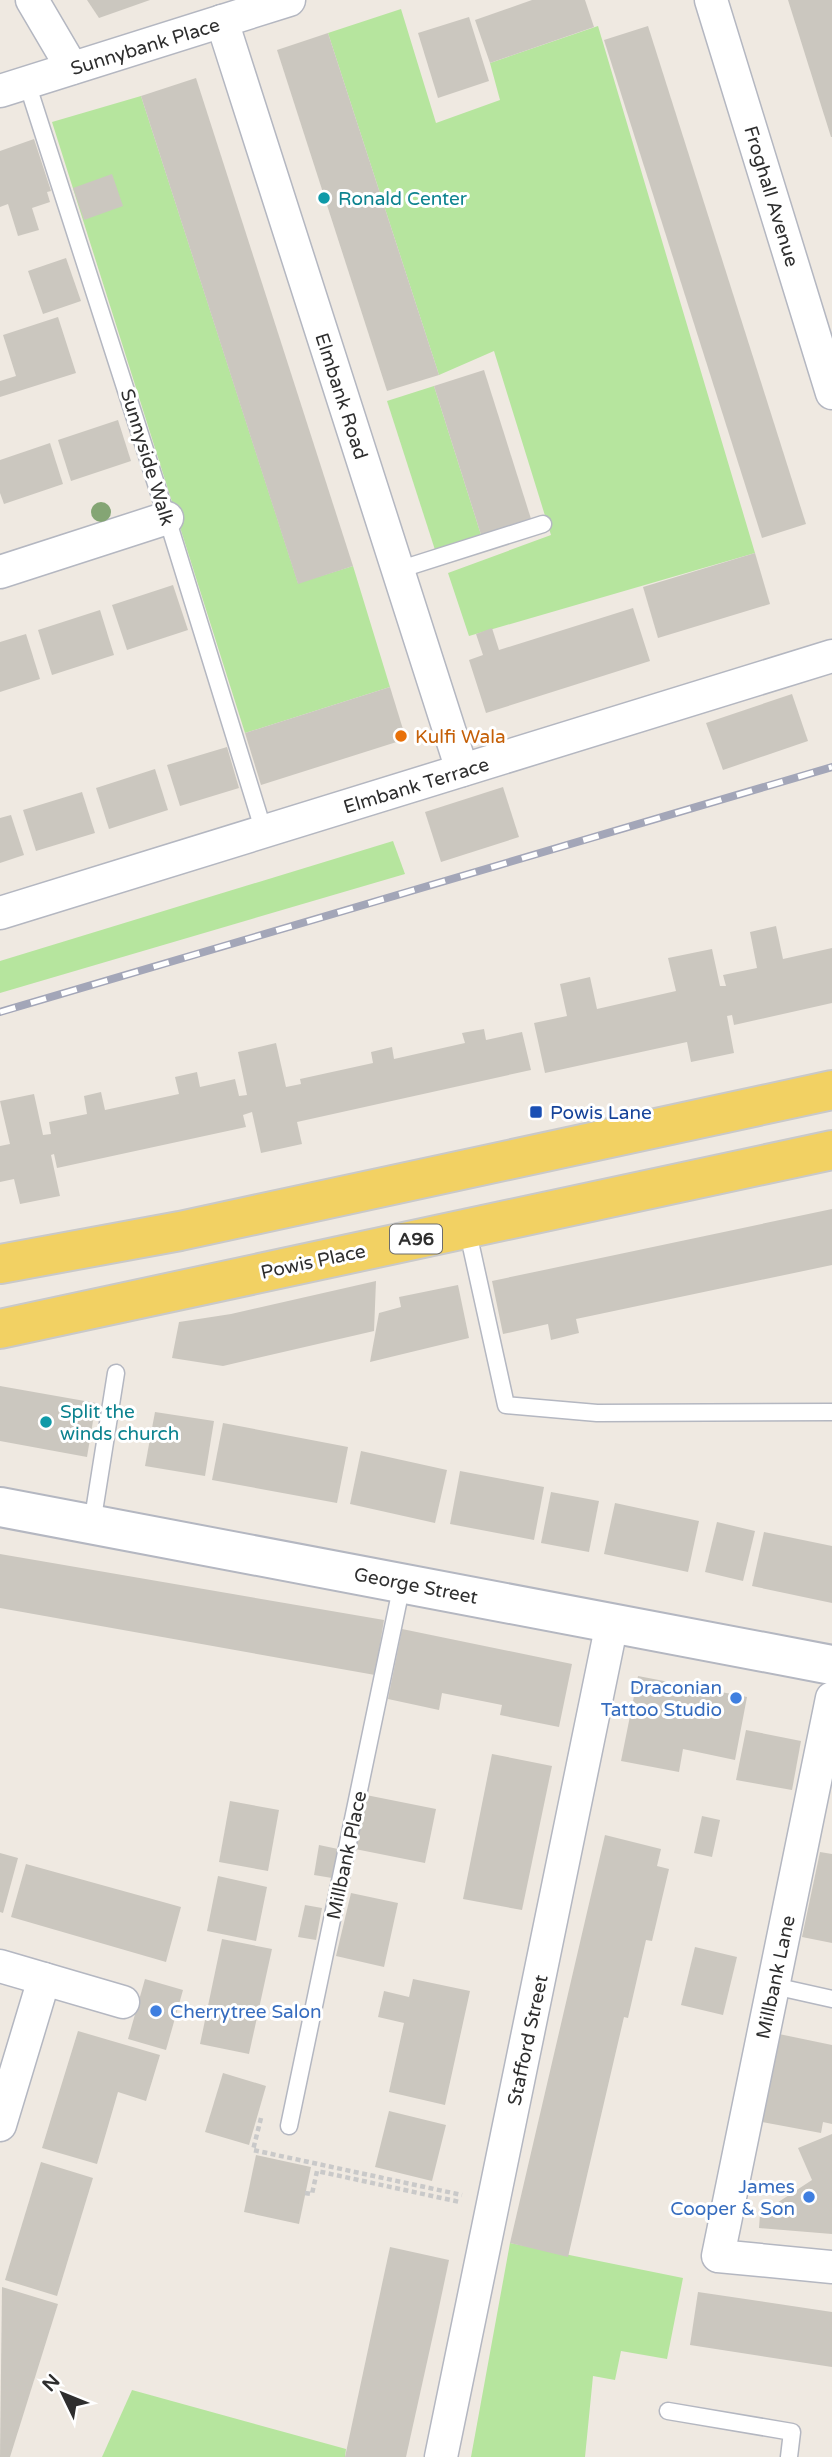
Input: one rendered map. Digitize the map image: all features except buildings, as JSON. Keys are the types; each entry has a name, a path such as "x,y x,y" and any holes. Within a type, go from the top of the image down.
{"main road":[{"path":"0,1264 180,1231 832,1090"},
{"name":"Powis Place","path":"0,1329 832,1150"}],"street":[{"path":"32,0 72,68"},
{"name":"Sunnybank Place","path":"13,87 289,0"},
{"name":"Froghall Avenue","path":"711,0 832,393"},
{"name":"Elmbank Road","path":"222,21 462,770"},
{"path":"0,572 167,518"},
{"name":"Elmbank Terrace","path":"0,914 832,656"},
{"name":"George Street","path":"0,1507 832,1665"},
{"name":"Stafford Street","path":"441,2457 612,1623"},
{"name":"Millbank Lane","path":"832,1698 719,2256 832,2267"},
{"path":"0,1966 122,2002"},
{"path":"0,2124 44,1979"}],"lane":[{"name":"Sunnyside Walk","path":"13,87 167,518 264,832"},
{"path":"398,570 543,524"},
{"path":"467,1228 506,1405 597,1413 832,1412"},
{"path":"92,1524 116,1373"},
{"name":"Millbank Place","path":"289,2126 402,1583"},
{"path":"774,1986 832,1998"},
{"path":"668,2411 792,2432 789,2457"}],"path":[{"path":"262,2114 253,2150 493,2205"},
{"path":"305,2193 312,2194 317,2171 493,2205"}],"green space":[{"path":"401,9 436,123 500,100 490,63 598,26 755,553 469,636 448,573 551,535 494,351 439,375 328,33"},
{"path":"141,96 298,583 353,566 390,687 245,733 52,122"},
{"path":"434,386 482,538 436,553 387,401"},
{"path":"393,841 405,874 0,993 0,961"},
{"path":"510,2243 683,2278 667,2359 621,2351 615,2380 593,2376 585,2457 471,2457"},
{"path":"132,2390 346,2449 345,2457 102,2457"}],"railway":[{"path":"0,1012 832,767"}],"place":[{"name":"Ronald Center","path":"324,198"},
{"name":"Kulfi Wala","path":"401,736"},
{"name":"Powis Lane","path":"536,1112"},
{"name":"Split the winds church","path":"46,1422"},
{"name":"Draconian Tattoo Studio","path":"736,1698"},
{"name":"Cherrytree Salon","path":"156,2011"},
{"name":"James Cooper & Son","path":"809,2197"}]}
